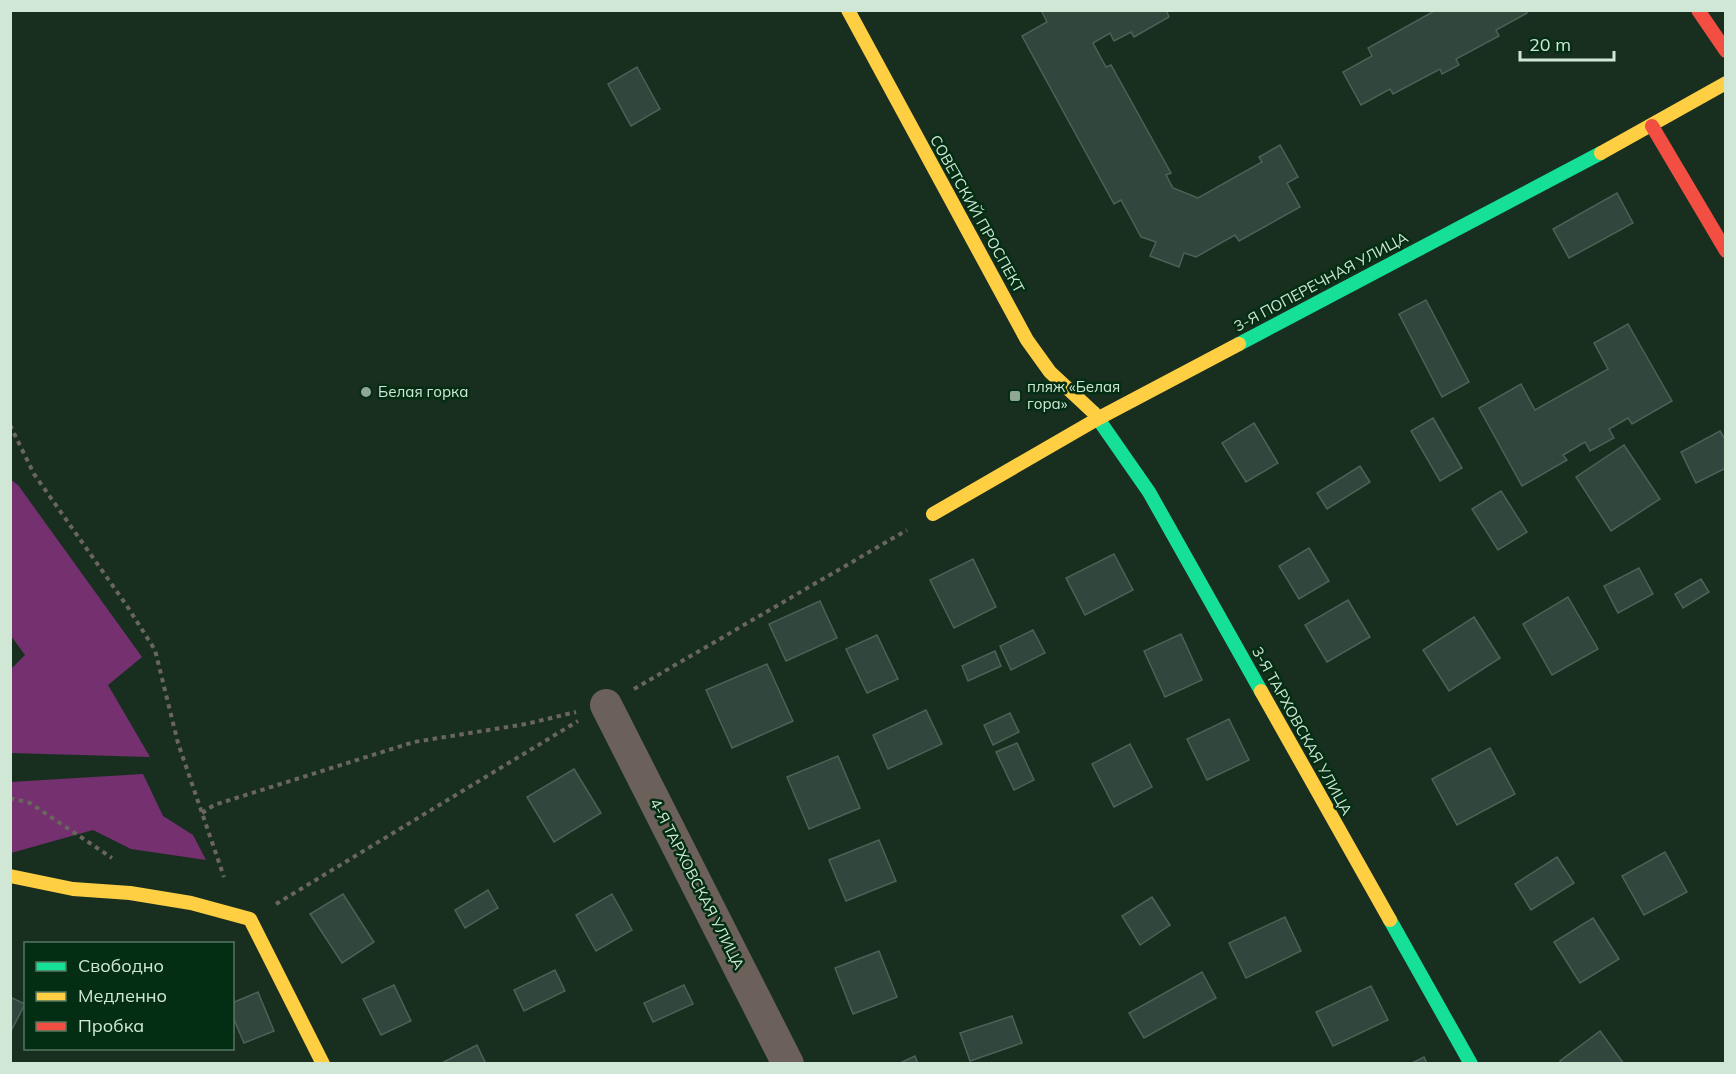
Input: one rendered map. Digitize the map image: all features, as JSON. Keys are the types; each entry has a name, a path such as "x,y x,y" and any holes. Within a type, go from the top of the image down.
{"street":[{"name":"СОВЕТСКИЙ ПРОСПЕКТ","path":"848,10 1028,340 1050,372 1099,418"},
{"path":"1698,10 1725,51"},
{"name":"3-Я ПОПЕРЕЧНАЯ УЛИЦА","path":"933,514 1099,418 1652,126 1725,83"},
{"path":"1652,126 1725,251"},
{"name":"3-Я ТАРХОВСКАЯ УЛИЦА","path":"1099,418 1149,492 1471,1064"},
{"name":"4-Я ТАРХОВСКАЯ УЛИЦА","path":"606,705 788,1064"},
{"path":"10,876 73,889 130,893 191,903 250,919 323,1064"}],"path":[{"path":"10,425 34,474 128,606 155,650 178,743 227,885 250,919 606,705 933,514"},
{"path":"202,813 214,805 414,742 526,724 606,705"},
{"path":"10,798 30,803 115,860"}],"shaded area":[{"path":"10,479 18,485 142,657 108,685 150,757 11,753 11,669 25,655 11,636"},
{"path":"143,774 163,816 193,835 206,860 131,849 93,830 11,853 11,782"}],"building":[{"path":"1044,10 1170,10 1167,12 1169,17 1134,37 1131,32 1114,41 1110,33 1093,43 1106,67 1111,65 1171,173 1166,175 1173,188 1198,198 1262,162 1259,157 1280,145 1298,177 1287,183 1300,207 1239,241 1235,235 1196,257 1184,253 1179,267 1150,256 1156,242 1141,237 1121,200 1114,204 1022,36 1047,22 1042,12"},
{"path":"1436,10 1525,10 1527,13 1496,30 1499,36 1456,59 1459,65 1442,74 1440,69 1393,94 1390,89 1361,105 1343,72 1372,56 1368,48"},
{"path":"637,67 660,109 631,126 608,84"},
{"path":"1617,193 1633,223 1569,258 1553,229"},
{"path":"1426,300 1469,382 1442,397 1399,314"},
{"path":"1628,324 1672,401 1632,424 1628,418 1609,429 1614,438 1590,451 1585,442 1563,455 1567,460 1522,486 1479,408 1521,384 1535,410 1608,369 1594,343"},
{"path":"1433,418 1462,468 1440,481 1411,431"},
{"path":"1254,423 1278,463 1246,482 1222,443"},
{"path":"1720,431 1726,441 1726,468 1696,483 1681,452"},
{"path":"1624,445 1660,499 1611,531 1576,477"},
{"path":"1360,466 1370,482 1327,509 1317,493"},
{"path":"1501,491 1527,532 1498,550 1472,509"},
{"path":"1309,548 1329,581 1299,599 1279,566"},
{"path":"1114,554 1133,590 1085,615 1066,578"},
{"path":"973,559 996,607 954,628 930,580"},
{"path":"1639,568 1653,594 1618,613 1604,586"},
{"path":"1701,579 1709,592 1683,608 1675,594"},
{"path":"1568,597 1598,649 1552,675 1523,624"},
{"path":"1348,600 1370,637 1327,662 1305,625"},
{"path":"820,601 837,638 786,661 769,624"},
{"path":"1474,617 1500,658 1449,691 1423,650"},
{"path":"1033,630 1045,653 1011,670 1000,646"},
{"path":"1181,634 1202,680 1165,697 1144,651"},
{"path":"877,635 898,679 867,693 846,649"},
{"path":"995,651 1001,666 968,681 962,666"},
{"path":"767,664 793,721 732,748 706,690"},
{"path":"926,710 942,744 888,769 873,735"},
{"path":"1010,713 1019,732 993,745 984,725"},
{"path":"1229,719 1249,760 1207,780 1187,739"},
{"path":"1017,743 1034,780 1014,790 996,752"},
{"path":"1130,744 1152,787 1114,807 1092,764"},
{"path":"1490,748 1515,794 1457,825 1432,779"},
{"path":"838,756 860,808 809,829 787,777"},
{"path":"574,769 601,813 554,842 527,797"},
{"path":"879,840 896,881 846,901 829,860"},
{"path":"1665,852 1687,892 1644,915 1622,876"},
{"path":"1557,857 1574,883 1531,910 1515,884"},
{"path":"488,890 498,908 465,928 455,910"},
{"path":"343,894 374,942 342,963 310,914"},
{"path":"612,894 632,930 596,951 576,915"},
{"path":"1152,897 1170,925 1140,945 1122,916"},
{"path":"1285,917 1301,951 1246,978 1229,943"},
{"path":"1593,918 1619,959 1580,983 1554,942"},
{"path":"879,951 897,997 853,1014 835,968"},
{"path":"555,970 565,991 524,1011 514,990"},
{"path":"1202,972 1216,998 1144,1038 1129,1013"},
{"path":"394,985 411,1021 381,1035 363,999"},
{"path":"684,985 693,1004 653,1022 644,1003"},
{"path":"1371,986 1388,1020 1333,1046 1316,1012"},
{"path":"258,992 274,1031 244,1043 234,1020 234,1002"},
{"path":"10,997 24,1004 24,1006 10,1033"},
{"path":"1012,1016 1022,1043 970,1061 960,1033"},
{"path":"1600,1031 1624,1064 1562,1064 1560,1061"},
{"path":"477,1045 486,1064 440,1064"},
{"path":"915,1056 918,1064 898,1064"},
{"path":"1424,1057 1427,1064 1410,1064"}],"traffic: fast":[{"path":"1239,344 1601,153"},
{"path":"1094,413 1149,492 1261,691"},
{"path":"1390,920 1471,1064"}],"traffic: slow":[{"path":"848,10 1027,340 1050,372 1094,413"},
{"path":"1601,153 1726,83"},
{"path":"933,514 1099,418 1239,344"},
{"path":"1261,691 1390,920"},
{"path":"10,876 73,889 130,893 191,903 250,919 323,1064"}],"traffic: jam":[{"path":"1698,10 1726,51"},
{"path":"1652,126 1726,251"}],"place":[{"name":"Белая горка","path":"366,392"},
{"name":"пляж «Белая гора»","path":"1015,396"}]}
